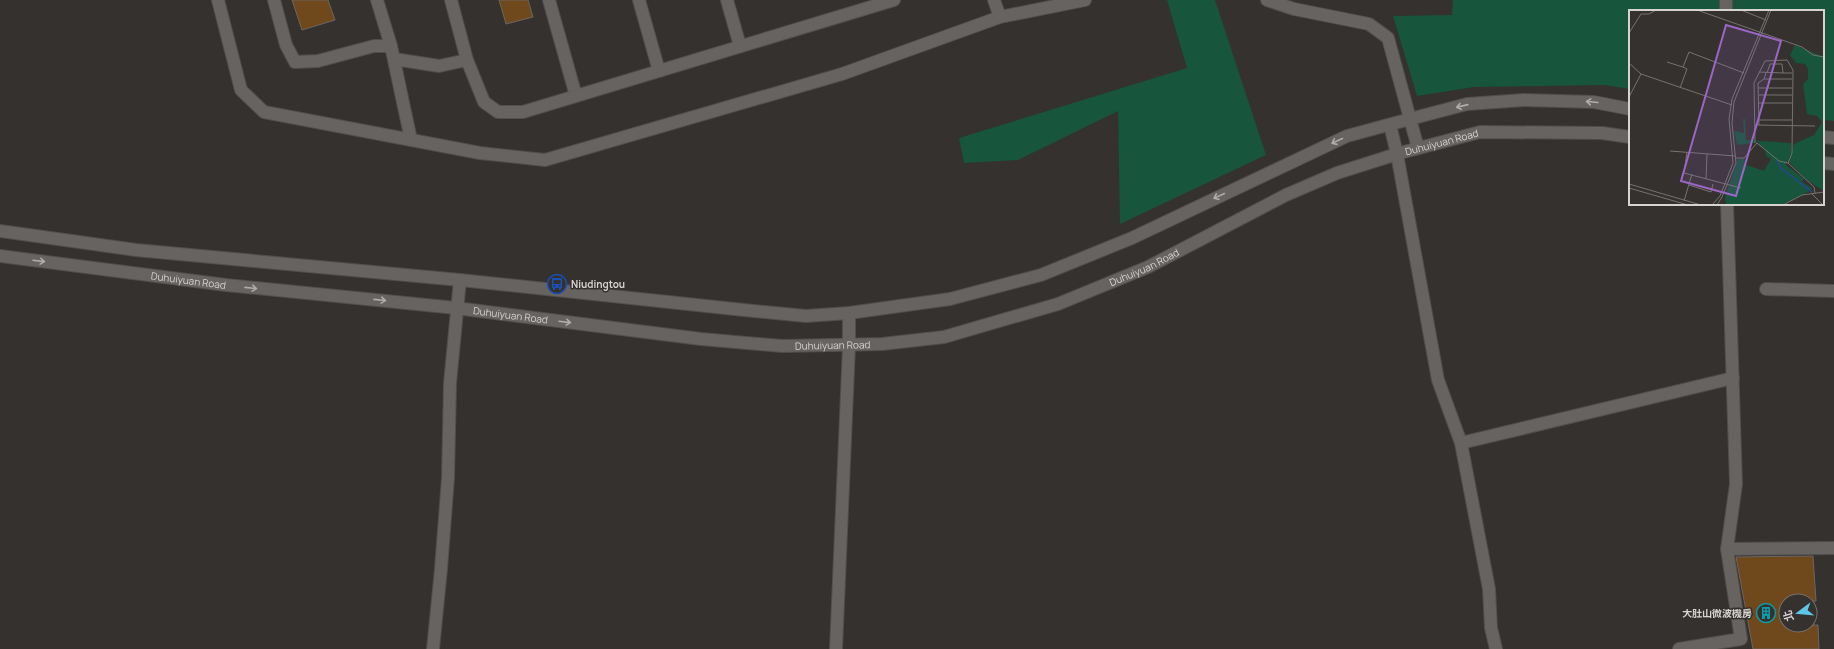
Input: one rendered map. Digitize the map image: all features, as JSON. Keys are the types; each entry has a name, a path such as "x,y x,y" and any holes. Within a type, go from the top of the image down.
{"street":[{"path":"218,0 241,90 264,112 480,153 545,160 842,74 1000,17 1085,0"},
{"path":"274,0 286,45 295,62 318,61 374,46 391,46"},
{"path":"377,0 391,46 411,140"},
{"path":"451,0 467,60 484,102 498,112 523,112 894,0"},
{"path":"549,0 576,96"},
{"path":"640,0 660,70"},
{"path":"727,0 740,46"},
{"path":"994,0 1000,17"},
{"path":"1267,0 1294,9 1369,24 1388,38 1418,148"},
{"path":"394,59 439,66 467,60"},
{"path":"0,232 136,250 460,280 806,316 849,313 950,299 1041,275 1132,238 1347,136 1467,104 1524,100 1594,102 1629,109"},
{"path":"1390,125 1397,154 1438,380 1461,443 1489,589 1491,628 1496,649"},
{"name":"Duhuiyuan Road","path":"0,256 226,285 456,308 701,339 782,346 850,346 882,344 944,337 1058,304 1148,267 1286,195 1337,173 1418,148 1480,132 1602,134 1629,137"},
{"path":"1824,137 1834,138"},
{"path":"1824,163 1834,164"},
{"path":"1679,649 1741,639 1727,549 1736,484 1727,205"},
{"path":"433,649 448,478 450,383 456,308 460,280"},
{"path":"1766,289 1834,291"},
{"path":"836,649 850,346 849,313"},
{"path":"1461,443 1733,378"},
{"path":"1727,549 1834,548"}],"green space":[{"path":"1167,0 1215,0 1266,155 1120,224 1118,111 1018,160 964,163 959,138 1187,68"},
{"path":"1453,0 1834,0 1834,121 1824,120 1824,10 1629,10 1629,89 1604,85 1474,87 1417,96 1393,16 1452,15"}],"building":[{"path":"292,0 328,0 335,20 302,30"},
{"path":"499,0 528,0 533,17 506,24"},
{"name":"大肚山微波機房","path":"1813,556 1815,593 1778,593 1778,633 1818,633 1818,625 1819,649 1753,649 1736,557"}],"place":[{"name":"Niudingtou","path":"557,284"},
{"name":"大肚山微波機房","path":"1766,613"}]}
